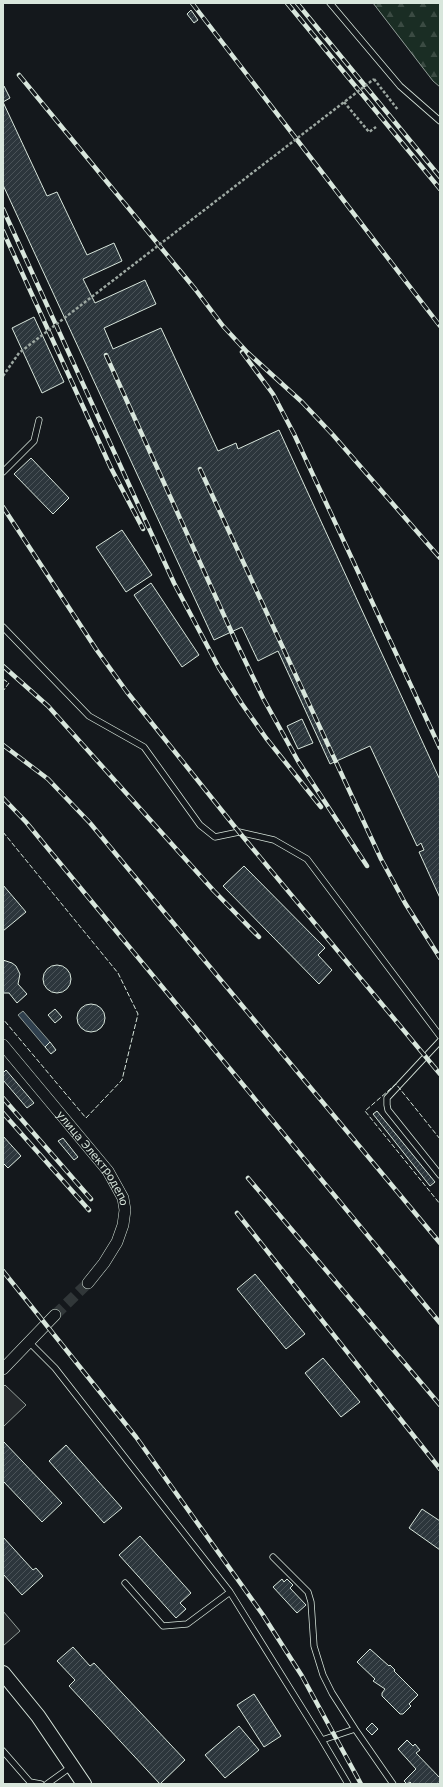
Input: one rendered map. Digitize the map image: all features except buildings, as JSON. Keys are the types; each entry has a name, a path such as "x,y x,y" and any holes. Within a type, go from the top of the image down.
{"street":[{"name":"улица Электродепо","path":"3,1045 108,1170 123,1198 125,1210 123,1225 117,1242 104,1263 88,1283"},
{"path":"3,1369 30,1343 55,1315"},
{"path":"3,1673 38,1716 84,1784"}],"lane":[{"path":"330,3 400,86 440,121"},
{"path":"3,472 34,442 39,420"},
{"path":"3,627 89,716 144,747 200,825 215,837 239,832 274,840 308,859 440,1036"},
{"path":"440,1041 387,1098 386,1101 388,1110 440,1175"},
{"path":"30,1343 55,1368 230,1592 348,1784"},
{"path":"273,1558 308,1592 311,1602 317,1658 328,1686 394,1784"},
{"path":"125,1583 163,1626 187,1624 230,1592"},
{"path":"322,1740 356,1729"},
{"path":"3,1751 30,1782 40,1784"},
{"path":"47,1784 72,1766"}],"path":[{"path":"3,376 19,353 374,79 398,110"},
{"path":"344,102 369,132 376,127"}],"green space":[{"path":"373,3 440,3 440,87 433,81"}],"shaded area":[{"path":"5,1385 26,1405 3,1427 3,1387"},
{"path":"3,1611 20,1631 3,1646"}],"water":[{"path":"23,1011 50,1042 45,1047 18,1015"}],"tunnel":[{"path":"55,1315 88,1283"}],"railway":[{"path":"192,3 440,326"},
{"path":"287,3 440,189"},
{"path":"297,3 440,177"},
{"path":"19,75 195,289 223,326 247,352 302,402 333,435 440,558"},
{"path":"3,209 174,583 219,668 266,738 321,807"},
{"path":"3,231 111,468 143,529"},
{"path":"242,352 273,394 294,434 440,748"},
{"path":"106,355 263,698 298,761 367,866"},
{"path":"200,469 381,859 405,903 440,958"},
{"path":"3,507 96,649 127,692 239,832 440,1074"},
{"path":"3,666 48,706 214,891 259,937"},
{"path":"3,745 48,779 90,823 440,1243"},
{"path":"3,798 26,822 440,1323"},
{"path":"3,1098 91,1199"},
{"path":"3,1113 89,1210"},
{"path":"248,1178 440,1405"},
{"path":"237,1213 440,1469"},
{"path":"3,1271 136,1437 263,1615 302,1676 361,1784"}],"fence":[{"path":"3,679 9,683 3,691"},
{"path":"3,832 118,973 138,1014 122,1080 86,1118 3,1019"},
{"path":"440,1139 396,1084 365,1111 440,1204"}]}
